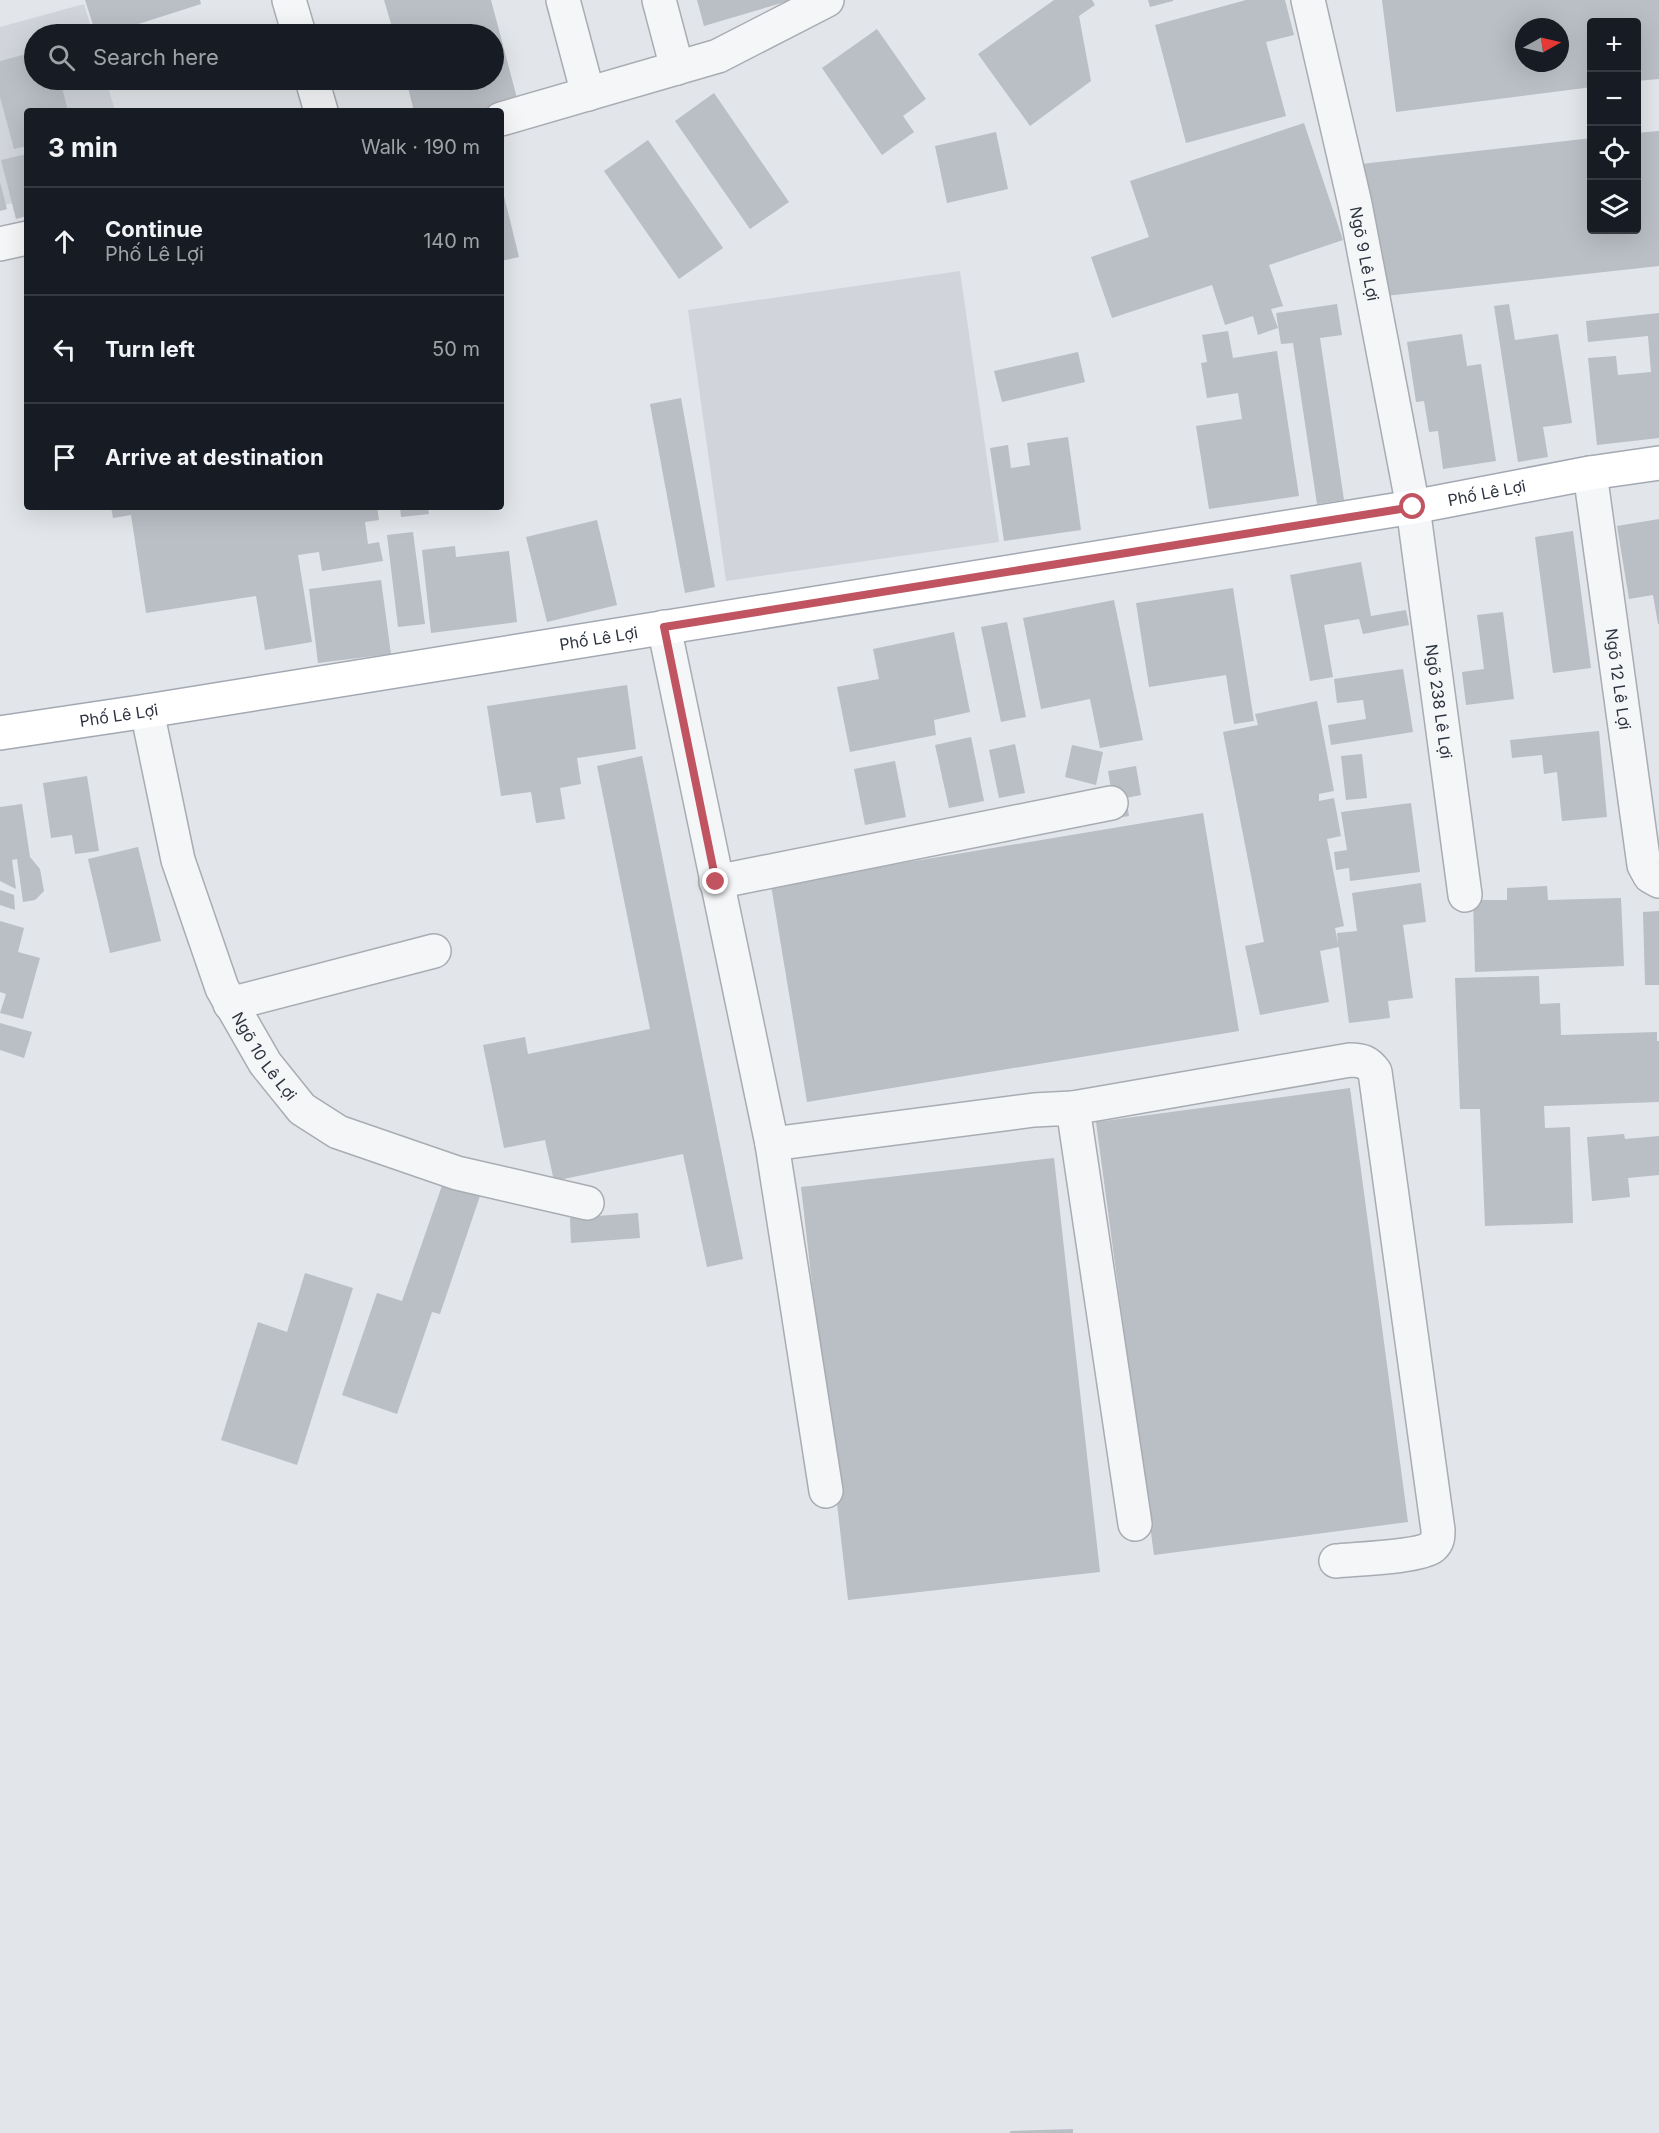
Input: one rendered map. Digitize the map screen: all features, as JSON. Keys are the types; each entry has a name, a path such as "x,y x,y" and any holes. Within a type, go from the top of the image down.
{"main road":[{"name":"Phố Lê Lợi","path":"0,733 1413,507 1590,473 1659,463"}],"street":[{"path":"289,0 296,24"},
{"path":"563,0 588,94"},
{"path":"658,0 677,68"},
{"path":"504,118 718,56 827,0"},
{"name":"Ngõ 9 Lê Lợi","path":"1308,0 1354,204 1413,507"},
{"path":"315,90 320,108"},
{"path":"0,244 24,239"},
{"name":"Ngõ 12 Lê Lợi","path":"1590,473 1644,865 1650,876 1659,881"},
{"name":"Ngõ 238 Lê Lợi","path":"1413,507 1465,895"},
{"path":"664,627 772,1144 826,1491"},
{"name":"Ngõ 10 Lê Lợi","path":"147,711 178,860 222,988 265,1063 302,1109 338,1132 457,1173 587,1203"},
{"path":"716,882 1111,803"},
{"path":"230,1004 434,951"},
{"path":"772,1144 1034,1110 1073,1108 1350,1060 1361,1060 1369,1064 1375,1072 1435,1506 1437,1539 1434,1546 1418,1553 1336,1561"},
{"path":"1073,1108 1135,1524"}],"shaded area":[{"path":"84,4 90,24 24,24 24,90 109,90 114,108 24,108 24,201 0,206 0,27"},
{"path":"960,271 999,542 726,581 688,310"}],"building":[{"path":"85,0 200,0 201,4 138,24 93,24"},
{"path":"384,0 491,0 497,24 391,24"},
{"path":"697,0 788,0 788,1 704,26"},
{"path":"1054,0 1092,0 1095,5 1079,16 1091,81 1030,126 978,54"},
{"path":"1148,0 1173,0 1173,1 1150,7"},
{"path":"1246,0 1285,0 1294,35 1266,42 1286,116 1186,143 1155,25"},
{"path":"1382,0 1659,0 1659,79 1641,81 1641,18 1587,18 1587,88 1396,112"},
{"path":"877,29 926,99 903,116 914,132 882,155 822,68"},
{"path":"504,49 518,102 497,108 413,108 409,90 504,90"},
{"path":"24,55 24,90 63,90 67,108 24,108 24,147 14,149 0,97 0,61"},
{"path":"714,93 789,202 750,229 675,121"},
{"path":"1304,123 1343,240 1269,265 1283,306 1271,309 1278,328 1258,335 1253,316 1225,325 1212,285 1112,318 1091,257 1149,237 1130,181"},
{"path":"1659,131 1659,266 1376,297 1361,164 1587,139 1587,234 1641,234 1641,133"},
{"path":"996,132 1008,189 947,203 935,146"},
{"path":"648,140 723,248 679,279 604,171"},
{"path":"24,155 24,217 16,219 1,160"},
{"path":"0,182 7,209 0,211"},
{"path":"504,196 519,257 504,260"},
{"path":"1337,304 1342,335 1320,338 1344,500 1317,504 1293,343 1281,344 1276,313"},
{"path":"1509,304 1515,340 1558,334 1572,423 1543,427 1548,457 1518,462 1494,306"},
{"path":"1659,313 1659,438 1597,445 1588,358 1616,356 1618,375 1651,372 1648,336 1588,342 1586,321"},
{"path":"1228,331 1233,358 1277,351 1299,496 1209,509 1196,426 1242,419 1238,393 1207,398 1201,363 1207,362 1202,335"},
{"path":"1462,334 1467,366 1481,364 1496,461 1443,469 1438,431 1429,432 1424,401 1416,402 1407,342"},
{"path":"1078,352 1085,382 1002,402 994,371"},
{"path":"681,398 715,587 685,593 650,404"},
{"path":"1068,437 1081,530 1004,541 990,448 1008,445 1011,468 1030,465 1027,443"},
{"path":"112,510 377,510 379,520 365,522 368,544 379,542 383,561 322,571 319,552 298,555 312,642 265,650 256,596 146,613 131,515 113,518"},
{"path":"400,510 428,510 429,514 401,517"},
{"path":"1659,519 1658,624 1653,595 1629,599 1617,526"},
{"path":"597,520 617,605 547,622 526,537"},
{"path":"1573,531 1591,668 1553,673 1535,537"},
{"path":"413,532 425,624 398,627 387,535"},
{"path":"455,546 456,557 509,551 517,622 431,633 422,550"},
{"path":"1361,562 1371,616 1406,610 1409,625 1363,634 1359,619 1324,625 1333,677 1310,681 1290,575"},
{"path":"381,580 391,654 318,663 309,589"},
{"path":"1233,588 1254,721 1234,724 1226,675 1149,687 1136,603"},
{"path":"1114,600 1143,740 1100,748 1090,699 1041,709 1023,618"},
{"path":"1503,612 1514,699 1466,705 1462,672 1484,669 1477,615"},
{"path":"1007,622 1026,717 1001,722 981,627"},
{"path":"954,632 970,712 934,720 936,735 850,752 837,687 879,679 873,649"},
{"path":"1403,669 1413,732 1331,745 1328,725 1366,719 1363,700 1337,703 1334,679"},
{"path":"627,685 636,749 577,758 581,784 560,788 565,819 536,823 531,792 501,796 487,706"},
{"path":"1317,701 1334,791 1319,794 1319,801 1334,798 1341,836 1327,839 1344,926 1335,928 1338,944 1337,933 1357,931 1352,893 1421,883 1426,922 1403,925 1413,998 1388,1001 1390,1018 1349,1023 1339,947 1320,951 1329,1002 1260,1015 1245,946 1264,942 1223,732 1258,725 1255,714"},
{"path":"1599,731 1607,817 1562,821 1557,772 1544,774 1542,755 1512,758 1510,740"},
{"path":"971,737 984,801 949,808 935,745"},
{"path":"1015,744 1025,793 999,798 989,750"},
{"path":"1072,745 1103,752 1096,785 1065,777"},
{"path":"1362,754 1367,798 1346,800 1341,756"},
{"path":"642,756 743,1259 707,1267 683,1154 554,1181 545,1140 504,1148 483,1045 525,1037 528,1054 650,1029 597,766"},
{"path":"895,761 906,817 865,825 854,769"},
{"path":"1136,766 1141,795 1126,798 1129,816 1116,818 1108,771"},
{"path":"87,776 99,851 75,854 72,835 51,838 43,783"},
{"path":"1411,803 1420,872 1350,881 1349,868 1336,870 1334,852 1347,850 1341,812"},
{"path":"22,804 30,857 40,869 44,891 35,900 23,902 17,859 12,860 16,889 0,881 0,807"},
{"path":"1203,813 1239,1031 807,1102 771,885"},
{"path":"138,847 161,941 110,953 88,859"},
{"path":"1547,886 1548,900 1621,898 1624,966 1475,972 1473,900 1507,900 1507,888"},
{"path":"0,890 14,895 15,910 0,905"},
{"path":"1659,911 1659,985 1645,985 1643,912"},
{"path":"0,921 24,928 18,952 40,958 23,1019 0,1013 6,994 0,992"},
{"path":"1539,976 1540,1004 1560,1003 1561,1035 1657,1032 1659,1102 1544,1106 1545,1128 1570,1127 1573,1223 1485,1226 1480,1109 1460,1109 1455,978"},
{"path":"0,1023 32,1032 24,1058 0,1050"},
{"path":"1350,1088 1408,1522 1154,1555 1096,1122"},
{"path":"1624,1134 1625,1139 1659,1136 1659,1175 1628,1178 1630,1197 1592,1201 1587,1137"},
{"path":"1054,1158 1100,1572 848,1600 801,1187"},
{"path":"446,1174 483,1187 440,1314 432,1312 397,1414 342,1395 377,1293 402,1301"},
{"path":"638,1213 640,1238 571,1243 570,1218"},
{"path":"305,1273 353,1288 297,1465 221,1440 258,1322 287,1332"},
{"path":"1073,2129 1073,2133 1010,2133 1010,2131"}],"route":[{"path":"716,882 664,627 1413,507"}]}
